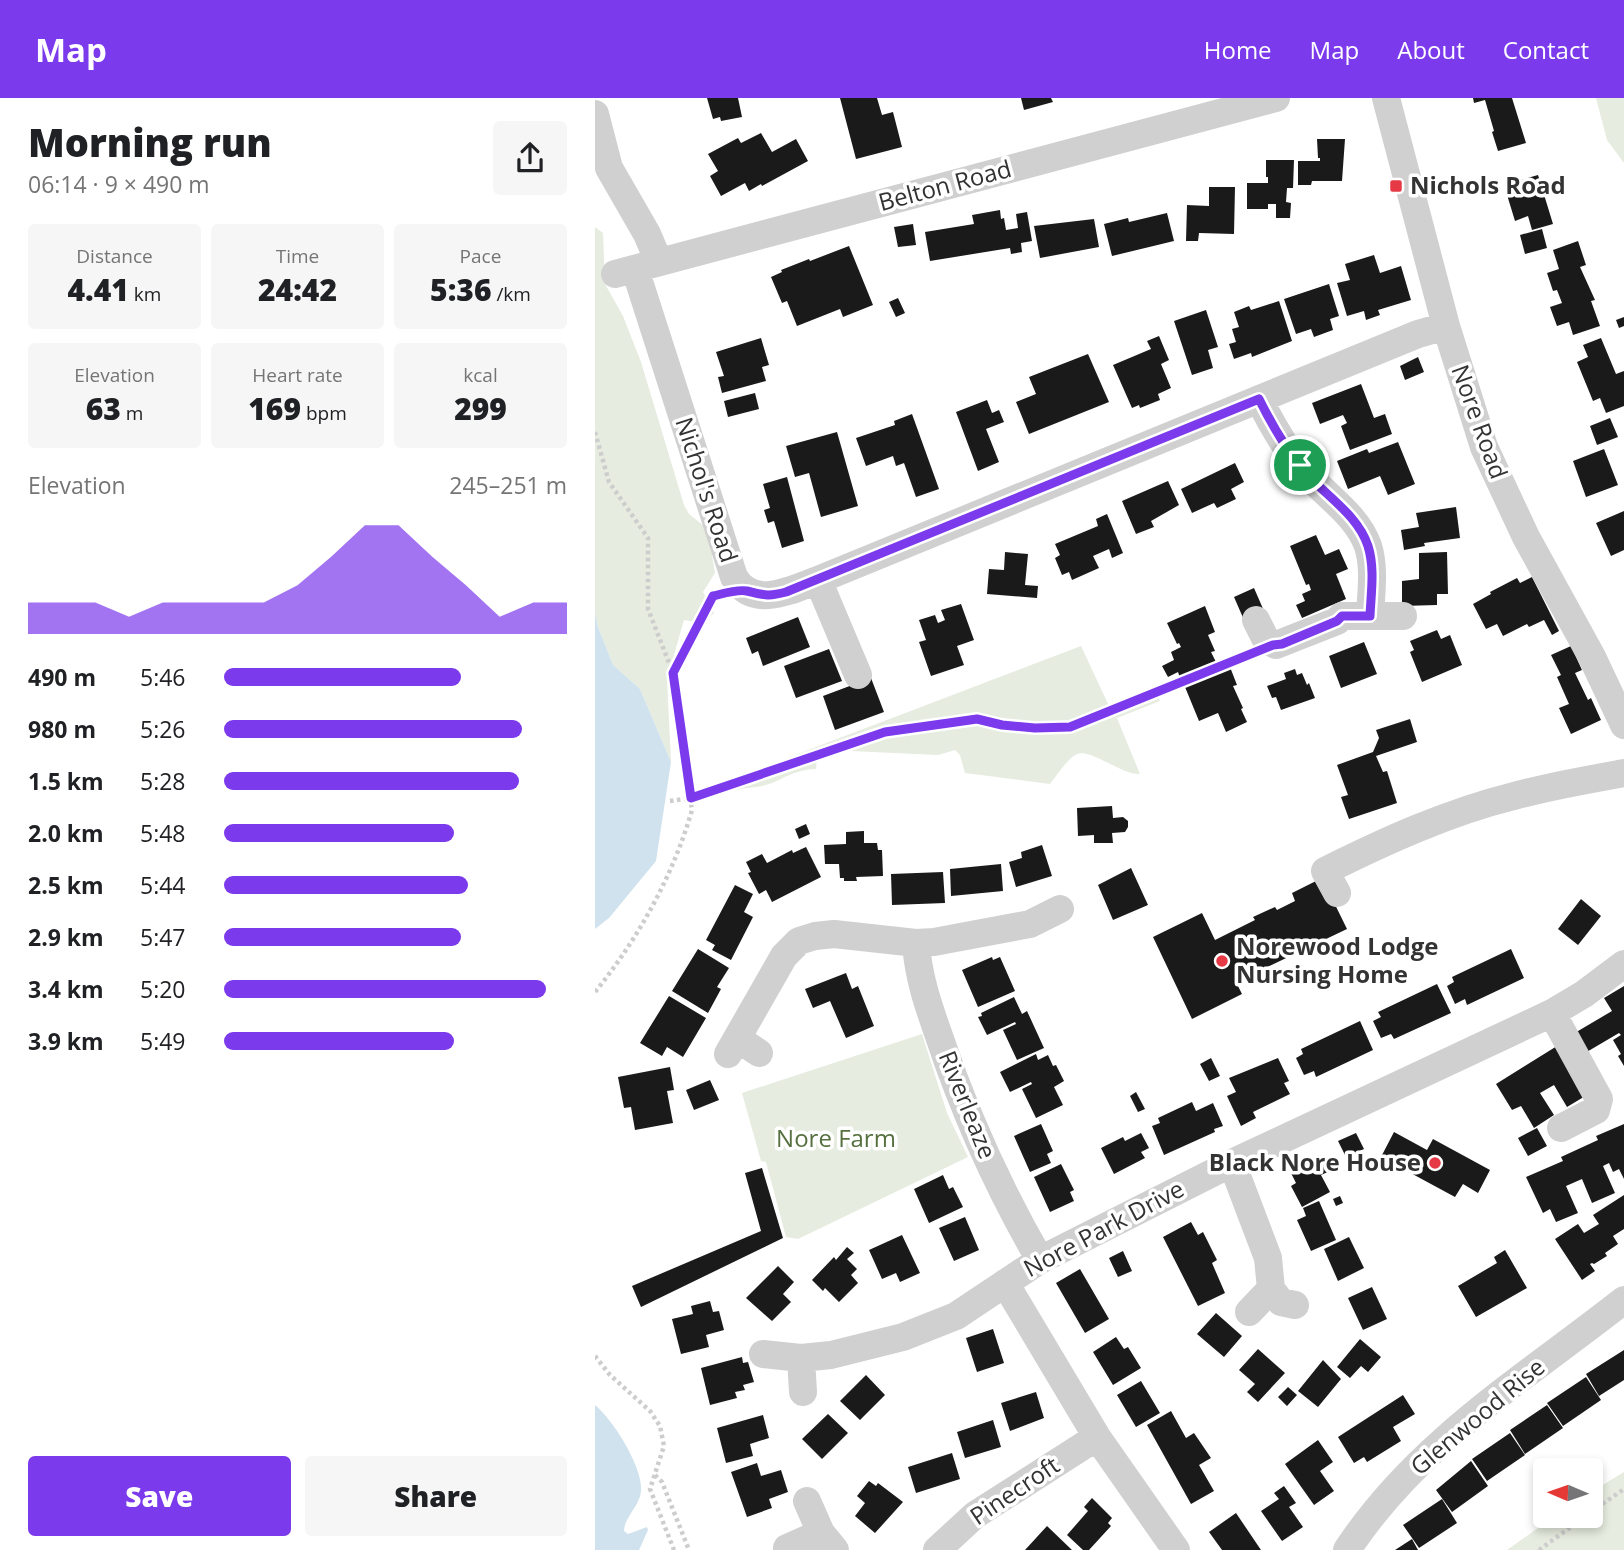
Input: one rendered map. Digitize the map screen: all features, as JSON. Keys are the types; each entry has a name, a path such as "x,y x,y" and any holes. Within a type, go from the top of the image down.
{"street":[{"name":"Belton Road","path":"636,268 1276,98"},
{"name":"Nore Road","path":"1386,98 1446,326 1484,447 1525,537 1592,657 1624,725"},
{"name":"Nichol's Road","path":"595,114 609,168 647,234 636,268 734,577 745,590 757,595 768,596 818,580 1418,334 1446,326"},
{"path":"1259,399 1271,423 1300,465 1363,533 1373,568 1370,616"},
{"path":"818,580 858,676"},
{"path":"1256,620 1266,640 1273,645 1282,644 1337,621 1342,616 1403,616"},
{"path":"1337,893 1325,871 1365,851 1428,825 1511,796 1624,773"},
{"path":"741,1048 784,956 799,942 815,936 834,934 916,943 1033,932 1060,909"},
{"name":"Riverleaze","path":"916,943 921,981 955,1085 1010,1209 1040,1260"},
{"name":"Nore Park Drive","path":"763,1354 801,1358 847,1351 886,1342 956,1316 1040,1260 1232,1163 1552,1013 1584,994 1624,964"},
{"path":"1552,1013 1599,1099 1597,1109 1561,1128"},
{"path":"1232,1163 1268,1258 1271,1289 1281,1302 1294,1305"},
{"path":"1005,1283 1097,1437 1176,1550"},
{"path":"1249,1312 1271,1289"},
{"name":"Glenwood Rise","path":"1347,1550 1382,1502 1439,1442 1624,1300"},
{"path":"801,1358 803,1392"},
{"name":"Pinecroft","path":"937,1550 975,1515 1097,1437"},
{"path":"787,1548 828,1541 807,1501"}],"path":[{"path":"595,432 609,482 648,538 648,609 673,673 692,810 647,917 613,970 595,992"},
{"path":"673,673 713,596 745,590"},
{"path":"670,801 691,798 885,732 977,719 1035,728 1070,727 1273,645"},
{"path":"595,1356 610,1375 650,1411 660,1426 664,1446 650,1489 674,1550"},
{"path":"655,1474 662,1482 688,1550"},
{"path":"1603,1504 1624,1489"},
{"path":"1539,1550 1569,1528"}],"green space":[{"path":"1596,98 1624,98 1624,163 1607,140"},
{"path":"595,227 603,233 605,284 623,316 641,362 684,505 689,514 704,526 715,553 712,555 715,573 703,592 714,613 703,623 684,620 667,679 671,762 640,689 613,665 595,613"},
{"path":"1081,646 1109,706 1153,686 1160,701 1117,718 1140,774 1083,753 1070,760 1050,784 965,773 960,755 955,750 938,755 829,750 817,758 816,769 800,771 769,784 733,790 717,796 714,786"},
{"name":"Nore Farm","path":"922,1034 947,1113 968,1157 798,1239 786,1237 766,1162 761,1161 742,1093"},
{"path":"1624,1472 1624,1550 1507,1550 1538,1528 1603,1528 1603,1485"}],"water":[{"path":"595,613 613,665 640,689 671,762 656,861 609,918 595,929"},
{"path":"595,1405 618,1432 637,1470 640,1496 624,1531 628,1534 647,1527 639,1550 595,1550"}],"building":[{"path":"707,98 738,98 742,117 721,121 720,117 713,119"},
{"path":"840,98 877,98 882,115 893,112 902,147 856,159"},
{"path":"1021,98 1051,98 1053,102 1024,110"},
{"path":"1473,98 1512,98 1526,143 1498,151 1485,100 1474,103"},
{"path":"761,133 772,152 796,139 808,161 762,186 761,184 749,191 745,183 721,196 710,176 718,171 708,154 738,138 741,143"},
{"path":"1317,139 1345,139 1342,181 1312,181 1311,185 1298,185 1298,161 1320,161"},
{"path":"1266,160 1294,160 1293,188 1287,188 1286,202 1291,203 1290,218 1276,218 1276,204 1268,204 1268,209 1247,209 1247,183 1268,183"},
{"path":"1538,175 1553,224 1532,230 1528,216 1515,221 1504,185"},
{"path":"1209,187 1235,187 1234,234 1199,233 1198,241 1186,241 1187,205 1209,206"},
{"path":"1000,210 1006,230 1018,228 1016,214 1027,212 1032,241 1021,243 1022,252 1011,254 1010,248 930,261 925,232 974,224 972,215"},
{"path":"1167,213 1174,241 1112,256 1104,224 1128,218 1129,222"},
{"path":"1094,219 1099,247 1040,258 1034,226"},
{"path":"913,224 916,245 898,247 894,227"},
{"path":"1542,229 1547,248 1525,254 1520,235"},
{"path":"1578,241 1586,265 1580,267 1595,300 1591,301 1600,326 1573,335 1569,322 1557,326 1550,307 1562,303 1557,290 1553,291 1547,273 1559,269 1553,250"},
{"path":"849,246 873,305 843,317 840,309 797,326 787,301 782,303 771,277 782,272 781,270"},
{"path":"1374,255 1380,273 1401,266 1411,300 1378,310 1380,315 1366,320 1364,311 1347,316 1337,283 1350,280 1345,264"},
{"path":"1329,284 1339,316 1330,319 1333,330 1314,337 1311,329 1296,334 1284,299"},
{"path":"898,298 905,313 896,317 889,302"},
{"path":"1279,301 1292,341 1252,357 1251,353 1234,359 1229,344 1236,342 1232,329 1239,327 1234,312 1249,306 1251,310"},
{"path":"1206,310 1218,347 1208,350 1213,368 1192,375 1174,321"},
{"path":"1624,317 1624,326 1619,328 1616,320"},
{"path":"1159,336 1169,360 1161,364 1171,388 1158,394 1160,400 1140,408 1139,405 1132,408 1113,365 1151,349 1147,341"},
{"path":"761,338 769,365 762,367 766,381 722,393 718,377 724,376 716,352"},
{"path":"1601,338 1616,374 1624,371 1624,406 1606,413 1600,398 1593,401 1577,362 1588,357 1583,345"},
{"path":"1088,354 1109,402 1029,434 1016,402 1036,394 1029,377"},
{"path":"1418,357 1424,372 1405,380 1400,366"},
{"path":"1361,384 1374,418 1385,414 1392,434 1350,450 1341,426 1347,423 1343,415 1320,424 1312,403"},
{"path":"755,393 759,409 728,417 724,401"},
{"path":"987,400 992,413 999,410 1004,422 986,429 999,462 978,471 956,412"},
{"path":"912,414 939,489 916,497 904,463 896,466 893,456 866,466 856,438 895,425 894,421"},
{"path":"1610,418 1618,437 1597,445 1590,426"},
{"path":"837,432 858,506 821,517 809,473 795,477 786,446"},
{"path":"1398,442 1415,484 1388,495 1380,476 1348,489 1337,461 1367,449 1369,453"},
{"path":"1604,449 1618,485 1586,497 1573,461"},
{"path":"1235,463 1244,482 1231,489 1236,499 1217,508 1214,503 1192,513 1181,489"},
{"path":"787,477 804,541 782,548 774,521 768,523 764,510 770,508 763,484"},
{"path":"1168,481 1179,505 1151,521 1154,527 1136,534 1122,501"},
{"path":"1456,507 1460,538 1424,543 1425,546 1404,550 1401,530 1419,527 1416,513"},
{"path":"1624,511 1624,550 1611,556 1596,523"},
{"path":"1107,514 1123,553 1112,558 1109,549 1093,556 1099,568 1072,580 1069,572 1062,575 1055,558 1060,555 1055,544 1098,526 1096,519"},
{"path":"1316,535 1325,555 1339,549 1348,569 1336,574 1346,599 1302,618 1296,605 1305,601 1302,594 1311,590 1309,584 1306,585 1290,546"},
{"path":"1005,552 1028,554 1025,585 1038,586 1037,598 987,594 989,569 1004,570"},
{"path":"1447,552 1448,594 1437,594 1437,605 1402,606 1402,581 1419,579 1419,553"},
{"path":"1532,577 1559,631 1552,635 1544,620 1529,627 1527,624 1503,636 1497,624 1486,629 1473,604 1517,578 1520,583"},
{"path":"1254,588 1264,611 1244,620 1234,597"},
{"path":"961,604 974,640 957,646 964,665 931,676 919,642 926,640 919,620 935,615 938,623 945,620 941,610"},
{"path":"1205,606 1215,632 1208,635 1215,651 1211,652 1216,662 1180,678 1178,672 1168,677 1162,666 1174,660 1171,652 1181,647 1167,623"},
{"path":"798,617 810,647 763,666 758,651 752,654 746,638"},
{"path":"1437,630 1441,639 1450,635 1462,665 1422,682 1410,652 1414,650 1410,641"},
{"path":"1364,642 1377,674 1341,688 1329,656"},
{"path":"1571,646 1582,670 1575,673 1601,720 1571,734 1559,708 1569,704 1557,677 1561,675 1551,655"},
{"path":"829,649 842,681 796,698 784,666"},
{"path":"1230,667 1237,685 1233,686 1247,722 1226,732 1218,713 1199,721 1185,687"},
{"path":"1295,669 1297,675 1302,673 1307,685 1309,683 1315,698 1281,710 1276,697 1272,698 1267,686 1286,679 1284,673"},
{"path":"871,678 884,712 835,730 823,696"},
{"path":"1410,719 1417,742 1376,756 1383,772 1387,771 1397,803 1349,819 1341,797 1348,795 1337,765 1373,752 1379,738 1376,730"},
{"path":"1112,806 1113,818 1123,817 1128,821 1125,832 1112,833 1113,843 1094,843 1094,835 1078,836 1077,808"},
{"path":"806,824 810,834 799,839 795,829"},
{"path":"864,831 864,843 877,843 878,850 882,850 883,876 856,877 857,881 844,881 844,878 840,878 839,864 825,864 824,845 846,844 846,832"},
{"path":"1042,845 1052,876 1016,887 1009,862 1022,858 1021,852"},
{"path":"806,847 821,877 772,902 766,890 759,894 748,873 751,872 746,862 762,854 767,863 792,850 793,853"},
{"path":"1001,864 1003,891 951,896 950,869"},
{"path":"1131,868 1148,905 1113,920 1098,885"},
{"path":"943,872 945,903 892,905 891,874"},
{"name":"Norewood Lodge Nursing Home","path":"1322,878 1347,929 1236,982 1242,994 1192,1019 1153,937 1202,913 1215,940 1255,920 1253,917 1295,901 1292,893"},
{"path":"735,885 753,894 744,912 753,917 731,960 712,950 715,945 706,940"},
{"path":"1581,899 1601,916 1578,945 1558,929"},
{"path":"698,949 729,968 717,987 721,989 708,1013 672,991"},
{"path":"1511,949 1524,978 1467,1005 1465,999 1455,1004 1447,986 1454,982 1452,977"},
{"path":"992,957 993,960 1000,957 1015,991 978,1007 962,970"},
{"path":"846,973 852,989 858,986 874,1026 846,1038 830,1001 813,1008 805,989"},
{"path":"1437,984 1451,1013 1394,1039 1391,1034 1381,1038 1373,1021 1381,1017 1378,1012"},
{"path":"1624,986 1624,1066 1613,1040 1621,1035 1619,1033 1585,1053 1573,1034 1612,1011 1604,998"},
{"path":"669,996 706,1018 683,1057 667,1047 662,1056 640,1043"},
{"path":"1014,997 1022,1014 1027,1011 1044,1048 1017,1060 1003,1030 1016,1024 1015,1022 987,1035 978,1017"},
{"path":"1360,1021 1373,1050 1316,1077 1314,1071 1304,1075 1296,1058 1303,1054 1301,1049"},
{"path":"1557,1046 1587,1095 1567,1107 1554,1085 1540,1093 1554,1115 1534,1128 1521,1106 1512,1110 1496,1084"},
{"path":"1036,1054 1038,1060 1048,1055 1064,1081 1054,1087 1063,1105 1036,1118 1022,1089 1032,1084 1031,1082 1010,1092 1000,1072"},
{"path":"1211,1058 1220,1076 1209,1081 1200,1064"},
{"path":"1278,1058 1289,1081 1284,1083 1290,1094 1253,1112 1256,1118 1241,1126 1227,1096 1236,1092 1229,1078"},
{"path":"670,1067 674,1090 667,1091 673,1123 635,1130 631,1107 624,1108 618,1077"},
{"path":"710,1080 719,1100 694,1110 686,1090"},
{"path":"1136,1092 1145,1109 1138,1112 1130,1096"},
{"path":"1192,1102 1196,1111 1213,1103 1223,1126 1164,1155 1152,1126 1160,1123 1158,1118"},
{"path":"1041,1124 1053,1151 1047,1154 1051,1163 1030,1172 1014,1136"},
{"path":"1624,1124 1624,1179 1619,1169 1613,1172 1609,1163 1603,1166 1615,1193 1592,1203 1582,1179 1566,1186 1578,1213 1556,1222 1550,1209 1543,1213 1526,1177 1563,1161 1561,1157 1598,1140 1596,1136"},
{"path":"1537,1128 1547,1146 1528,1156 1518,1138"},
{"name":"Black Nore House","path":"1394,1132 1427,1150 1433,1139 1490,1170 1478,1193 1463,1184 1455,1197 1381,1157"},
{"path":"1141,1133 1149,1148 1141,1152 1145,1158 1114,1174 1101,1148 1123,1137 1125,1141"},
{"path":"1356,1133 1364,1149 1346,1157 1338,1141"},
{"path":"1323,1158 1330,1171 1321,1175 1330,1192 1302,1207 1291,1186 1296,1183 1291,1173"},
{"path":"1061,1164 1074,1190 1070,1192 1074,1201 1050,1212 1034,1177"},
{"path":"762,1168 783,1238 641,1307 632,1286 761,1231 745,1173"},
{"path":"943,1175 949,1189 953,1187 963,1207 929,1223 914,1189"},
{"path":"1624,1195 1624,1229 1613,1236 1618,1244 1605,1253 1607,1256 1590,1264 1595,1271 1582,1280 1555,1239 1578,1224 1584,1233 1599,1224 1593,1215"},
{"path":"1340,1196 1343,1203 1336,1206 1333,1199"},
{"path":"1319,1201 1336,1240 1311,1251 1297,1220 1306,1216 1303,1208"},
{"path":"965,1217 979,1250 954,1261 939,1228"},
{"path":"1191,1222 1198,1235 1203,1232 1217,1260 1212,1263 1225,1293 1198,1306 1163,1237"},
{"path":"902,1235 920,1273 900,1282 896,1273 882,1279 869,1250"},
{"path":"1349,1237 1364,1268 1338,1281 1324,1249"},
{"path":"847,1247 854,1253 847,1259 857,1269 851,1275 858,1283 839,1302 812,1280"},
{"path":"1505,1250 1527,1288 1476,1317 1458,1286 1497,1263 1494,1257"},
{"path":"1123,1251 1132,1271 1118,1277 1109,1258"},
{"path":"778,1266 794,1282 783,1294 791,1302 772,1321 746,1298"},
{"path":"1080,1269 1109,1319 1085,1333 1056,1283"},
{"path":"1372,1287 1387,1319 1363,1330 1348,1298"},
{"path":"710,1301 713,1312 719,1311 724,1330 706,1335 709,1347 681,1354 672,1319 693,1314 691,1306"},
{"path":"1216,1313 1242,1336 1224,1357 1197,1334"},
{"path":"993,1329 1004,1363 977,1372 966,1338"},
{"path":"1116,1337 1124,1349 1128,1347 1141,1368 1113,1385 1093,1352"},
{"path":"1360,1339 1381,1357 1368,1372 1361,1366 1350,1378 1337,1367"},
{"path":"1258,1349 1285,1373 1258,1402 1247,1392 1255,1384 1239,1370"},
{"path":"1624,1350 1624,1380 1599,1396 1586,1374"},
{"path":"742,1357 743,1363 748,1362 754,1382 743,1385 745,1390 735,1392 737,1398 710,1405 701,1368"},
{"path":"1323,1360 1341,1379 1318,1407 1298,1391"},
{"path":"866,1375 885,1395 860,1420 840,1401"},
{"path":"1586,1377 1601,1400 1563,1426 1547,1403"},
{"path":"1141,1381 1160,1413 1136,1427 1117,1395"},
{"path":"1288,1387 1297,1395 1287,1406 1278,1397"},
{"path":"1036,1392 1044,1418 1010,1431 1001,1403"},
{"path":"1403,1395 1415,1414 1393,1427 1401,1441 1367,1462 1364,1457 1354,1463 1338,1437"},
{"path":"1547,1405 1563,1428 1525,1454 1510,1430"},
{"path":"1171,1411 1186,1438 1194,1433 1211,1458 1199,1465 1214,1491 1191,1504 1147,1425"},
{"path":"828,1414 848,1433 822,1459 802,1439"},
{"path":"763,1415 769,1438 750,1444 753,1456 726,1463 717,1428"},
{"path":"993,1420 1001,1447 965,1458 957,1432"},
{"path":"1510,1433 1525,1455 1487,1481 1472,1459"},
{"path":"1318,1440 1333,1462 1320,1471 1334,1491 1314,1505 1285,1464"},
{"path":"952,1453 960,1479 916,1493 908,1467"},
{"path":"1471,1461 1488,1486 1452,1512 1436,1490"},
{"path":"757,1463 761,1476 781,1470 788,1492 769,1499 772,1508 747,1517 731,1472"},
{"path":"869,1481 876,1486 878,1483 903,1502 875,1533 855,1516 865,1503 857,1496"},
{"path":"1284,1486 1296,1503 1289,1507 1303,1527 1282,1541 1261,1511 1279,1499 1274,1493"},
{"path":"1092,1498 1112,1518 1108,1523 1111,1526 1089,1550 1083,1550 1067,1535 1088,1511 1084,1507"},
{"path":"1442,1499 1457,1523 1419,1548 1403,1525"},
{"path":"1236,1513 1261,1550 1222,1550 1209,1532"},
{"path":"1047,1526 1072,1550 1025,1550"},
{"path":"1412,1539 1418,1550 1395,1550"}],"place":[{"name":"Nichols Road","path":"1396,186"},
{"name":"Norewood Lodge Nursing Home","path":"1222,961"},
{"name":"Black Nore House","path":"1435,1163"}],"route":[{"path":"1259,399 1271,423 1300,465 1363,533 1373,568 1370,616 1342,616 1337,621 1282,644 1273,645 1070,727 1035,728 977,719 885,732 691,798 673,673 713,596 745,590 768,596 786,592 1259,399"}]}
